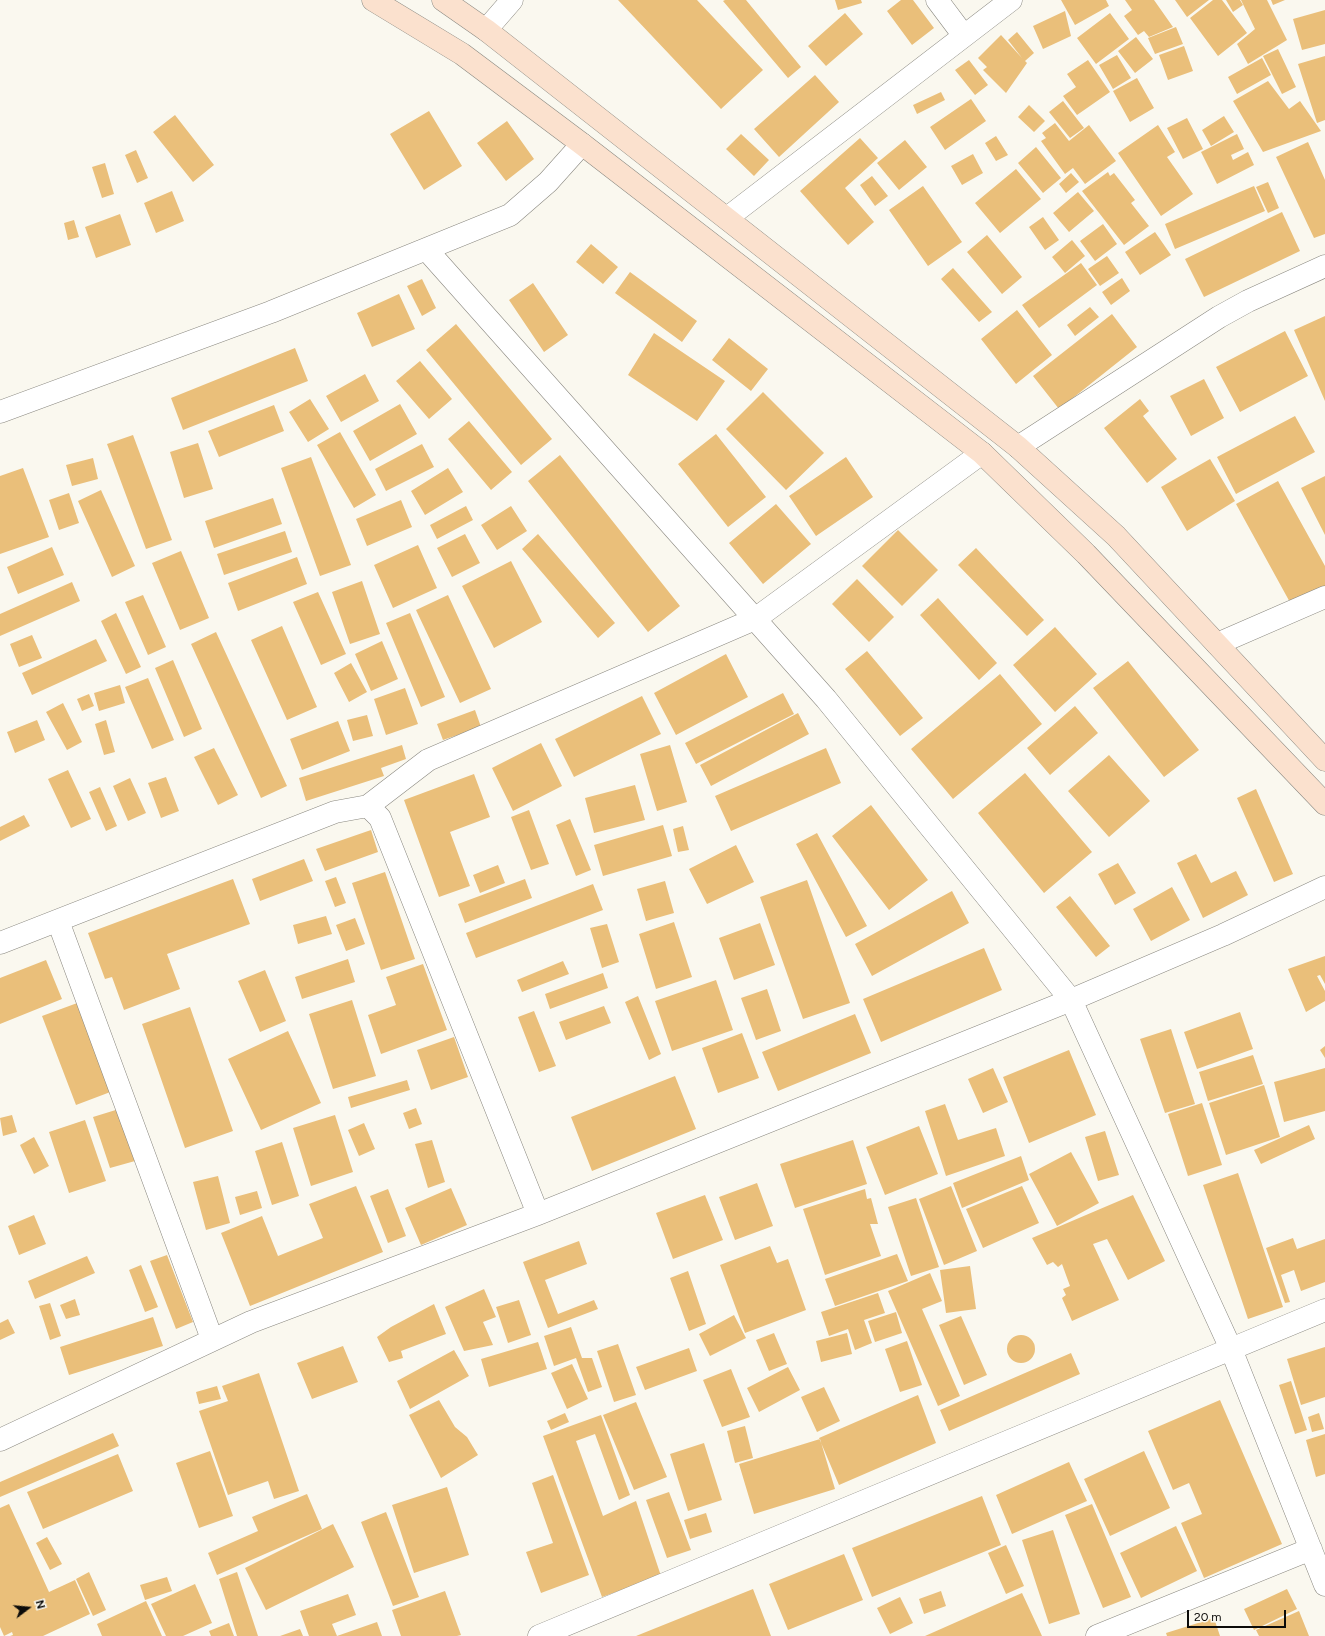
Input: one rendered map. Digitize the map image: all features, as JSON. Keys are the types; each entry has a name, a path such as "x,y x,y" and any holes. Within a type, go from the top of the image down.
{"street":[{"path":"373,0 462,54 582,144 982,453 1086,554 1325,804"},
{"path":"443,0 486,30 1018,446 1116,536 1325,760"},
{"path":"486,30 512,0"},
{"path":"937,0 964,36"},
{"path":"727,218 1011,0"},
{"path":"0,412 271,312 510,215 548,182 582,144"},
{"path":"426,249 826,700 1071,1000 1231,1350 1325,1585"},
{"path":"1018,446 1219,317 1248,301 1325,266"},
{"path":"0,943 335,812 368,806 428,760 755,619 982,453"},
{"path":"1217,644 1325,597"},
{"path":"368,806 380,818 538,1214"},
{"path":"0,1440 251,1322 538,1214 1071,1000 1223,935 1325,887"},
{"path":"58,921 212,1340"},
{"path":"539,1636 1325,1310"},
{"path":"1097,1636 1311,1549"}],"building":[{"path":"618,0 697,0 763,70 721,109"},
{"path":"746,0 801,67 788,78 723,1"},
{"path":"835,0 861,0 862,3 838,10"},
{"path":"901,0 913,0 934,28 912,45 887,11"},
{"path":"1061,0 1106,0 1109,6 1075,25"},
{"path":"1125,0 1154,0 1173,27 1149,37 1144,31 1138,35 1124,16 1132,10"},
{"path":"1175,0 1209,0 1187,17"},
{"path":"1213,0 1222,0 1247,33 1218,56 1190,18"},
{"path":"1226,0 1240,0 1243,5 1233,12"},
{"path":"1241,0 1267,0 1287,40 1248,64 1237,44 1255,29"},
{"path":"1271,0 1285,0 1273,5"},
{"path":"1325,10 1325,44 1302,50 1293,19"},
{"path":"1065,11 1071,36 1043,49 1033,26"},
{"path":"845,13 863,34 826,66 808,46"},
{"path":"1110,13 1129,39 1096,64 1077,38"},
{"path":"1176,27 1183,44 1155,54 1148,38"},
{"path":"1017,32 1034,53 1025,61 1027,63 1006,93 983,70 987,67 978,58 1001,35 1022,58 1008,40"},
{"path":"1136,37 1153,59 1135,73 1118,51"},
{"path":"1184,46 1193,71 1168,80 1159,55"},
{"path":"1278,49 1296,87 1282,94 1263,56"},
{"path":"1117,55 1131,78 1113,89 1099,65"},
{"path":"1325,56 1325,120 1317,123 1298,64"},
{"path":"1262,58 1271,75 1237,94 1228,77"},
{"path":"969,60 988,85 975,95 955,70"},
{"path":"1088,60 1110,92 1077,115 1063,96 1076,87 1067,74"},
{"path":"815,75 839,102 779,157 754,129"},
{"path":"1137,78 1154,108 1130,122 1113,91"},
{"path":"1268,81 1289,109 1300,101 1321,131 1263,152 1233,101"},
{"path":"941,92 945,100 917,114 913,105"},
{"path":"971,99 986,121 945,150 930,127"},
{"path":"1063,101 1084,128 1070,138 1049,112"},
{"path":"1029,105 1045,121 1034,132 1018,117"},
{"path":"429,111 462,166 424,190 390,134"},
{"path":"175,115 214,165 193,182 153,132"},
{"path":"1224,116 1234,132 1211,146 1202,130"},
{"path":"1187,118 1203,149 1183,159 1167,128"},
{"path":"507,121 534,159 506,181 477,143"},
{"path":"1055,123 1069,141 1089,125 1116,161 1085,184 1073,168 1065,174 1041,141 1046,138 1042,133"},
{"path":"1158,125 1175,152 1167,157 1193,194 1161,216 1118,153"},
{"path":"741,134 769,160 754,176 726,149"},
{"path":"1237,134 1244,149 1231,155 1233,160 1248,152 1254,165 1217,184 1201,152"},
{"path":"996,136 1008,155 996,161 985,143"},
{"path":"860,138 878,158 845,188 874,222 848,245 800,191"},
{"path":"905,140 927,167 899,190 877,163"},
{"path":"1308,142 1325,180 1325,234 1314,238 1276,157"},
{"path":"1036,147 1061,178 1043,193 1018,163"},
{"path":"136,150 148,178 137,183 125,155"},
{"path":"973,154 983,173 962,185 951,166"},
{"path":"105,163 114,194 102,198 92,167"},
{"path":"1016,169 1041,199 1000,233 975,203"},
{"path":"1108,172 1110,176 1114,173 1135,200 1131,203 1149,226 1124,245 1082,191"},
{"path":"1071,173 1079,182 1066,193 1059,184"},
{"path":"872,176 888,196 875,206 860,185"},
{"path":"1268,182 1279,208 1268,213 1256,187"},
{"path":"923,186 962,242 928,266 889,210"},
{"path":"1254,186 1265,211 1175,249 1165,224"},
{"path":"172,191 184,221 156,233 144,203"},
{"path":"1078,192 1094,211 1069,232 1053,213"},
{"path":"1282,212 1300,251 1204,297 1185,259"},
{"path":"120,214 131,245 96,258 85,227"},
{"path":"1043,217 1059,240 1045,250 1029,227"},
{"path":"74,220 79,237 68,240 64,223"},
{"path":"1103,224 1117,244 1095,261 1080,241"},
{"path":"1155,232 1171,255 1140,275 1125,252"},
{"path":"987,235 1022,277 1002,294 967,252"},
{"path":"1072,240 1085,256 1065,273 1052,257"},
{"path":"591,244 618,267 603,284 576,262"},
{"path":"1107,256 1119,273 1100,286 1088,269"},
{"path":"1081,263 1097,285 1039,328 1022,305"},
{"path":"953,268 992,312 979,322 941,279"},
{"path":"630,272 697,321 682,342 615,293"},
{"path":"1122,278 1130,291 1111,305 1102,292"},
{"path":"422,279 436,308 422,316 407,286"},
{"path":"533,283 568,335 544,352 509,300"},
{"path":"399,294 415,329 372,347 357,313"},
{"path":"1090,307 1099,317 1075,336 1067,325"},
{"path":"1017,310 1052,355 1016,384 981,339"},
{"path":"1112,314 1137,347 1059,409 1033,376"},
{"path":"1325,316 1325,401 1294,330"},
{"path":"456,324 552,439 521,465 426,350"},
{"path":"1285,331 1308,376 1240,412 1216,367"},
{"path":"654,333 725,381 697,421 628,375"},
{"path":"729,338 768,369 751,391 712,360"},
{"path":"295,348 308,381 183,430 171,398"},
{"path":"420,361 452,399 429,419 396,381"},
{"path":"365,374 379,401 341,422 326,396"},
{"path":"1204,379 1224,418 1191,436 1170,396"},
{"path":"763,392 824,453 786,490 726,429"},
{"path":"310,399 329,429 308,442 289,412"},
{"path":"1140,399 1149,411 1143,416 1177,459 1147,483 1104,428"},
{"path":"400,404 417,434 370,461 353,431"},
{"path":"274,405 284,431 219,457 208,431"},
{"path":"1295,416 1315,452 1236,494 1217,457"},
{"path":"469,421 512,472 491,490 448,439"},
{"path":"340,432 376,495 354,508 317,445"},
{"path":"716,434 766,497 728,527 678,464"},
{"path":"133,435 172,540 146,549 107,444"},
{"path":"198,443 213,489 184,498 170,452"},
{"path":"422,444 434,467 386,491 375,469"},
{"path":"560,455 680,606 648,632 528,481"},
{"path":"311,457 351,565 320,576 281,468"},
{"path":"846,457 873,497 816,536 789,496"},
{"path":"93,458 98,479 72,486 66,465"},
{"path":"1210,459 1235,501 1187,531 1161,487"},
{"path":"23,468 49,537 0,554 0,476"},
{"path":"448,468 463,492 425,515 411,491"},
{"path":"1325,476 1325,535 1301,488"},
{"path":"1278,481 1325,566 1325,588 1292,606 1236,504"},
{"path":"101,490 135,566 112,577 78,501"},
{"path":"69,493 79,523 59,530 49,500"},
{"path":"273,498 282,524 214,548 205,521"},
{"path":"401,500 412,527 367,546 356,519"},
{"path":"776,504 811,544 763,584 729,543"},
{"path":"466,506 473,520 437,539 430,525"},
{"path":"511,506 527,531 497,550 481,525"},
{"path":"898,530 938,570 902,606 862,566"},
{"path":"285,531 292,552 224,575 217,554"},
{"path":"465,534 480,563 452,577 437,548"},
{"path":"538,534 615,623 598,638 522,549"},
{"path":"418,545 437,588 393,608 374,565"},
{"path":"52,547 64,575 18,594 7,567"},
{"path":"976,548 1044,620 1027,636 958,565"},
{"path":"181,551 209,618 180,630 152,563"},
{"path":"297,557 307,584 238,611 228,583"},
{"path":"511,561 542,622 494,648 462,586"},
{"path":"857,579 894,617 869,642 832,604"},
{"path":"362,581 380,634 350,644 332,592"},
{"path":"72,582 80,601 0,636 0,614"},
{"path":"318,592 346,654 321,665 293,602"},
{"path":"143,595 166,647 148,655 125,602"},
{"path":"448,595 491,689 460,703 416,610"},
{"path":"938,598 997,663 979,680 920,615"},
{"path":"116,613 141,667 126,674 101,621"},
{"path":"410,613 445,697 421,707 386,623"},
{"path":"282,626 317,707 287,720 251,640"},
{"path":"1055,627 1097,674 1055,712 1013,665"},
{"path":"216,632 287,786 261,798 191,644"},
{"path":"32,635 42,658 19,667 10,644"},
{"path":"96,639 107,661 32,695 22,673"},
{"path":"382,641 398,679 371,691 355,654"},
{"path":"867,651 923,718 900,736 845,669"},
{"path":"726,654 748,697 676,735 654,693"},
{"path":"173,660 202,729 184,737 155,668"},
{"path":"1128,661 1199,750 1164,777 1093,688"},
{"path":"351,663 367,692 349,702 334,673"},
{"path":"1000,674 1042,724 953,799 911,749"},
{"path":"148,678 174,740 152,749 125,687"},
{"path":"120,685 125,703 99,711 94,693"},
{"path":"405,688 418,724 386,735 374,699"},
{"path":"783,693 794,714 696,764 685,743"},
{"path":"89,694 94,706 82,711 77,699"},
{"path":"642,696 661,734 574,777 555,739"},
{"path":"63,703 82,742 67,750 46,712"},
{"path":"1075,706 1098,733 1050,775 1027,748"},
{"path":"475,710 481,727 443,740 437,724"},
{"path":"798,713 809,734 711,786 700,765"},
{"path":"367,715 373,736 353,741 347,720"},
{"path":"37,720 45,740 15,753 7,732"},
{"path":"106,720 115,752 104,755 95,724"},
{"path":"338,721 350,751 302,770 290,739"},
{"path":"541,743 562,786 513,811 492,768"},
{"path":"402,745 406,759 381,768 384,776 306,801 299,778"},
{"path":"670,745 687,802 657,811 640,754"},
{"path":"214,748 238,795 218,805 194,757"},
{"path":"826,748 841,783 731,831 715,796"},
{"path":"1109,755 1150,801 1109,837 1068,791"},
{"path":"68,770 91,819 71,828 48,779"},
{"path":"1025,773 1092,852 1044,893 978,813"},
{"path":"474,774 490,817 450,832 470,886 439,897 404,800"},
{"path":"166,777 179,811 161,818 148,783"},
{"path":"130,778 146,813 128,821 113,786"},
{"path":"635,785 645,820 594,833 585,798"},
{"path":"100,787 117,826 106,831 89,792"},
{"path":"1256,789 1293,874 1274,882 1237,798"},
{"path":"871,805 928,880 889,910 832,836"},
{"path":"529,810 549,864 531,870 511,817"},
{"path":"24,815 30,826 0,841 0,827"},
{"path":"570,819 591,870 576,876 556,825"},
{"path":"663,825 672,856 603,876 594,845"},
{"path":"683,826 689,850 678,852 673,829"},
{"path":"371,830 378,852 325,871 316,849"},
{"path":"817,833 867,926 846,937 796,844"},
{"path":"736,845 754,882 707,904 689,869"},
{"path":"1196,854 1211,883 1236,871 1248,895 1203,918 1177,863"},
{"path":"304,859 313,881 260,901 252,879"},
{"path":"1118,863 1136,893 1115,905 1098,874"},
{"path":"498,865 505,883 480,893 473,875"},
{"path":"385,872 415,959 381,970 352,883"},
{"path":"336,877 346,903 335,907 325,881"},
{"path":"233,879 250,924 167,954 180,989 124,1010 112,977 105,979 88,933"},
{"path":"525,879 532,898 465,923 458,904"},
{"path":"807,880 850,1003 803,1019 760,897"},
{"path":"665,881 674,913 646,921 637,889"},
{"path":"593,884 603,910 476,958 466,933"},
{"path":"1172,887 1190,920 1151,941 1133,909"},
{"path":"952,891 969,923 872,976 855,944"},
{"path":"1070,896 1110,946 1096,957 1056,907"},
{"path":"326,916 332,934 298,944 293,925"},
{"path":"355,918 365,944 346,951 336,925"},
{"path":"674,922 692,977 656,989 639,934"},
{"path":"760,923 775,965 734,980 719,938"},
{"path":"607,924 619,962 602,968 590,928"},
{"path":"984,948 1002,990 881,1042 863,999"},
{"path":"1325,956 1325,984 1320,975 1317,976 1325,991 1325,1001 1306,1012 1288,969"},
{"path":"348,959 355,982 302,999 295,977"},
{"path":"46,960 62,999 0,1024 0,978"},
{"path":"563,961 569,974 522,992 517,980"},
{"path":"423,964 447,1030 381,1054 368,1015 396,1005 386,977"},
{"path":"265,970 286,1021 260,1032 238,981"},
{"path":"603,973 608,988 550,1009 545,994"},
{"path":"716,980 733,1030 672,1051 655,1001"},
{"path":"767,989 781,1031 756,1040 741,998"},
{"path":"638,996 661,1054 649,1060 625,1002"},
{"path":"352,1000 376,1076 333,1089 309,1014"},
{"path":"80,1002 113,1091 76,1105 42,1016"},
{"path":"604,1006 611,1023 566,1040 559,1022"},
{"path":"190,1007 233,1131 185,1148 142,1024"},
{"path":"534,1011 556,1066 539,1072 518,1017"},
{"path":"1240,1012 1253,1049 1197,1069 1184,1032"},
{"path":"855,1014 871,1053 778,1091 762,1052"},
{"path":"1171,1029 1195,1104 1165,1113 1140,1039"},
{"path":"288,1031 321,1103 261,1130 228,1059"},
{"path":"742,1033 759,1078 718,1093 702,1048"},
{"path":"454,1037 468,1077 431,1090 417,1050"},
{"path":"1325,1046 1325,1058 1320,1050"},
{"path":"1069,1050 1096,1115 1029,1143 1003,1077"},
{"path":"1253,1055 1263,1084 1208,1101 1199,1072"},
{"path":"993,1068 1008,1102 983,1113 968,1079"},
{"path":"1325,1068 1325,1111 1284,1122 1274,1082"},
{"path":"675,1076 696,1129 592,1171 571,1117"},
{"path":"407,1080 410,1090 351,1108 348,1097"},
{"path":"1264,1085 1280,1137 1226,1155 1209,1103"},
{"path":"1202,1103 1222,1165 1188,1176 1168,1114"},
{"path":"945,1104 958,1140 996,1128 1005,1156 946,1176 925,1111"},
{"path":"416,1108 422,1124 409,1129 403,1113"},
{"path":"119,1109 135,1161 110,1168 93,1117"},
{"path":"12,1115 17,1132 3,1136 0,1118"},
{"path":"335,1115 353,1172 311,1186 293,1128"},
{"path":"85,1120 106,1181 69,1193 49,1132"},
{"path":"364,1123 375,1149 359,1156 348,1130"},
{"path":"1309,1125 1315,1139 1261,1164 1254,1150"},
{"path":"919,1126 938,1174 885,1195 866,1147"},
{"path":"1105,1131 1119,1175 1098,1181 1085,1137"},
{"path":"34,1137 49,1166 34,1174 20,1145"},
{"path":"432,1140 445,1182 428,1188 415,1144"},
{"path":"853,1140 867,1184 795,1208 780,1164"},
{"path":"282,1142 299,1196 272,1205 255,1151"},
{"path":"1071,1152 1099,1203 1057,1226 1029,1174"},
{"path":"1021,1156 1029,1180 962,1208 953,1183"},
{"path":"1238,1173 1283,1307 1248,1319 1203,1185"},
{"path":"218,1176 230,1223 206,1230 193,1182"},
{"path":"757,1183 773,1226 735,1240 719,1197"},
{"path":"356,1186 383,1252 250,1306 221,1233 262,1216 278,1256 323,1238 309,1204"},
{"path":"951,1186 977,1251 944,1265 919,1199"},
{"path":"1022,1186 1039,1223 983,1248 966,1209"},
{"path":"451,1188 467,1225 421,1245 405,1208"},
{"path":"388,1189 406,1236 388,1243 370,1196"},
{"path":"865,1189 867,1199 871,1198 878,1224 870,1224 881,1256 825,1275 803,1209"},
{"path":"257,1191 262,1208 240,1215 235,1197"},
{"path":"705,1195 723,1240 673,1259 656,1213"},
{"path":"1133,1195 1165,1261 1128,1280 1107,1239 1093,1244 1119,1300 1072,1321 1062,1298 1066,1295 1063,1289 1070,1286 1062,1264 1058,1267 1053,1262 1047,1265 1032,1238"},
{"path":"916,1198 939,1267 911,1276 888,1207"},
{"path":"34,1215 46,1244 19,1255 8,1226"},
{"path":"1293,1238 1297,1249 1325,1239 1325,1282 1301,1291 1294,1270 1281,1275 1290,1302 1285,1303 1266,1248"},
{"path":"579,1241 587,1264 545,1280 558,1314 594,1300 598,1309 548,1328 523,1262"},
{"path":"770,1246 777,1263 788,1259 806,1310 745,1333 720,1265"},
{"path":"897,1254 908,1281 835,1306 825,1279"},
{"path":"167,1255 193,1322 176,1329 150,1261"},
{"path":"87,1256 95,1273 35,1299 28,1281"},
{"path":"141,1265 158,1307 145,1312 129,1270"},
{"path":"970,1266 976,1309 946,1313 940,1270"},
{"path":"688,1271 706,1324 689,1331 670,1278"},
{"path":"930,1273 942,1301 922,1309 960,1396 938,1406 888,1291"},
{"path":"484,1289 496,1317 483,1322 493,1345 464,1351 445,1307"},
{"path":"878,1293 885,1313 864,1320 872,1343 855,1350 848,1329 829,1336 821,1312"},
{"path":"75,1299 80,1315 66,1319 60,1305"},
{"path":"519,1300 531,1335 508,1343 496,1307"},
{"path":"50,1303 61,1336 50,1340 39,1306"},
{"path":"434,1304 446,1334 401,1351 403,1358 389,1362 377,1337 391,1327"},
{"path":"896,1312 902,1333 875,1342 868,1321"},
{"path":"734,1315 746,1338 710,1356 699,1334"},
{"path":"961,1316 987,1375 964,1385 939,1325"},
{"path":"153,1317 163,1346 69,1375 60,1347"},
{"path":"8,1319 15,1333 0,1340 0,1323"},
{"path":"571,1327 582,1358 592,1358 602,1387 588,1392 576,1358 554,1366 544,1336"},
{"path":"774,1333 787,1364 769,1371 756,1340"},
{"path":"847,1333 852,1354 821,1362 816,1341"},
{"path":"1021,1335 1031,1339 1035,1349 1031,1359 1021,1363 1011,1359 1007,1349 1011,1339"},
{"path":"907,1341 922,1385 900,1392 885,1349"},
{"path":"538,1342 547,1369 489,1387 481,1359"},
{"path":"618,1344 636,1395 614,1402 597,1351"},
{"path":"343,1346 358,1382 312,1399 297,1363"},
{"path":"1325,1347 1325,1397 1301,1405 1287,1359"},
{"path":"689,1348 697,1371 645,1390 636,1367"},
{"path":"454,1350 469,1376 410,1409 397,1381"},
{"path":"1071,1353 1080,1374 949,1431 940,1410"},
{"path":"572,1364 588,1399 567,1409 551,1373"},
{"path":"788,1367 800,1390 759,1412 747,1388"},
{"path":"731,1369 750,1417 722,1427 703,1380"},
{"path":"259,1373 299,1491 274,1499 268,1481 228,1495 199,1411 228,1401 222,1386"},
{"path":"1291,1381 1307,1430 1295,1434 1279,1385"},
{"path":"217,1386 221,1399 199,1404 196,1392"},
{"path":"824,1387 840,1421 817,1432 801,1397"},
{"path":"918,1395 936,1443 839,1485 819,1438"},
{"path":"439,1400 455,1427 467,1437 478,1455 441,1478 409,1415"},
{"path":"1220,1400 1282,1544 1204,1578 1181,1523 1202,1514 1189,1483 1173,1490 1148,1431"},
{"path":"636,1402 667,1477 634,1490 603,1415"},
{"path":"565,1413 569,1422 551,1430 547,1421"},
{"path":"1319,1413 1324,1429 1312,1432 1308,1417"},
{"path":"601,1415 630,1495 619,1500 595,1434 576,1441 603,1516 636,1501 661,1576 602,1597 543,1436"},
{"path":"745,1426 753,1458 735,1463 727,1431"},
{"path":"113,1433 119,1446 0,1497 0,1482"},
{"path":"1325,1434 1325,1474 1316,1477 1306,1440"},
{"path":"820,1439 835,1489 754,1514 739,1464"},
{"path":"704,1443 722,1500 688,1511 670,1454"},
{"path":"210,1451 233,1516 199,1528 176,1463"},
{"path":"1144,1451 1170,1508 1110,1536 1084,1479"},
{"path":"118,1454 133,1491 43,1529 27,1492"},
{"path":"1069,1462 1087,1501 1012,1534 996,1495"},
{"path":"553,1475 589,1575 541,1593 526,1552 553,1543 532,1483"},
{"path":"447,1487 469,1555 414,1573 392,1505"},
{"path":"669,1492 691,1550 667,1558 646,1500"},
{"path":"307,1494 322,1529 217,1575 208,1553 258,1531 252,1517"},
{"path":"982,1496 1001,1545 872,1597 852,1548"},
{"path":"9,1504 49,1592 75,1580 90,1614 43,1636 10,1636 13,1635 12,1632 4,1636 0,1627 0,1508"},
{"path":"1092,1504 1131,1597 1103,1608 1065,1515"},
{"path":"386,1512 419,1597 393,1606 361,1522"},
{"path":"706,1513 712,1532 690,1539 684,1520"},
{"path":"333,1524 354,1567 266,1610 245,1568"},
{"path":"1176,1526 1197,1571 1141,1598 1120,1553"},
{"path":"1053,1530 1080,1614 1049,1624 1022,1540"},
{"path":"47,1537 62,1564 50,1570 36,1543"},
{"path":"1006,1545 1024,1586 1006,1594 988,1553"},
{"path":"844,1554 863,1600 788,1630 769,1584"},
{"path":"89,1572 106,1610 93,1616 76,1579"},
{"path":"237,1572 258,1636 237,1636 219,1579"},
{"path":"167,1577 172,1591 145,1600 140,1585"},
{"path":"195,1584 212,1623 183,1636 166,1636 151,1604"},
{"path":"753,1589 771,1636 636,1636"},
{"path":"1287,1589 1297,1609 1254,1630 1244,1609"},
{"path":"445,1591 461,1635 401,1636 392,1610"},
{"path":"941,1591 946,1606 924,1614 919,1599"},
{"path":"1022,1593 1042,1636 925,1636"},
{"path":"348,1594 356,1615 332,1624 337,1636 309,1636 300,1611"},
{"path":"900,1597 913,1623 890,1634 877,1608"},
{"path":"146,1601 162,1636 102,1636 97,1624"},
{"path":"1299,1611 1309,1636 1259,1636 1256,1630"},
{"path":"1214,1618 1220,1636 1167,1636 1166,1633"},
{"path":"377,1622 382,1636 337,1636"},
{"path":"229,1623 234,1636 211,1636 209,1631"},
{"path":"300,1629 303,1636 280,1636"}]}
